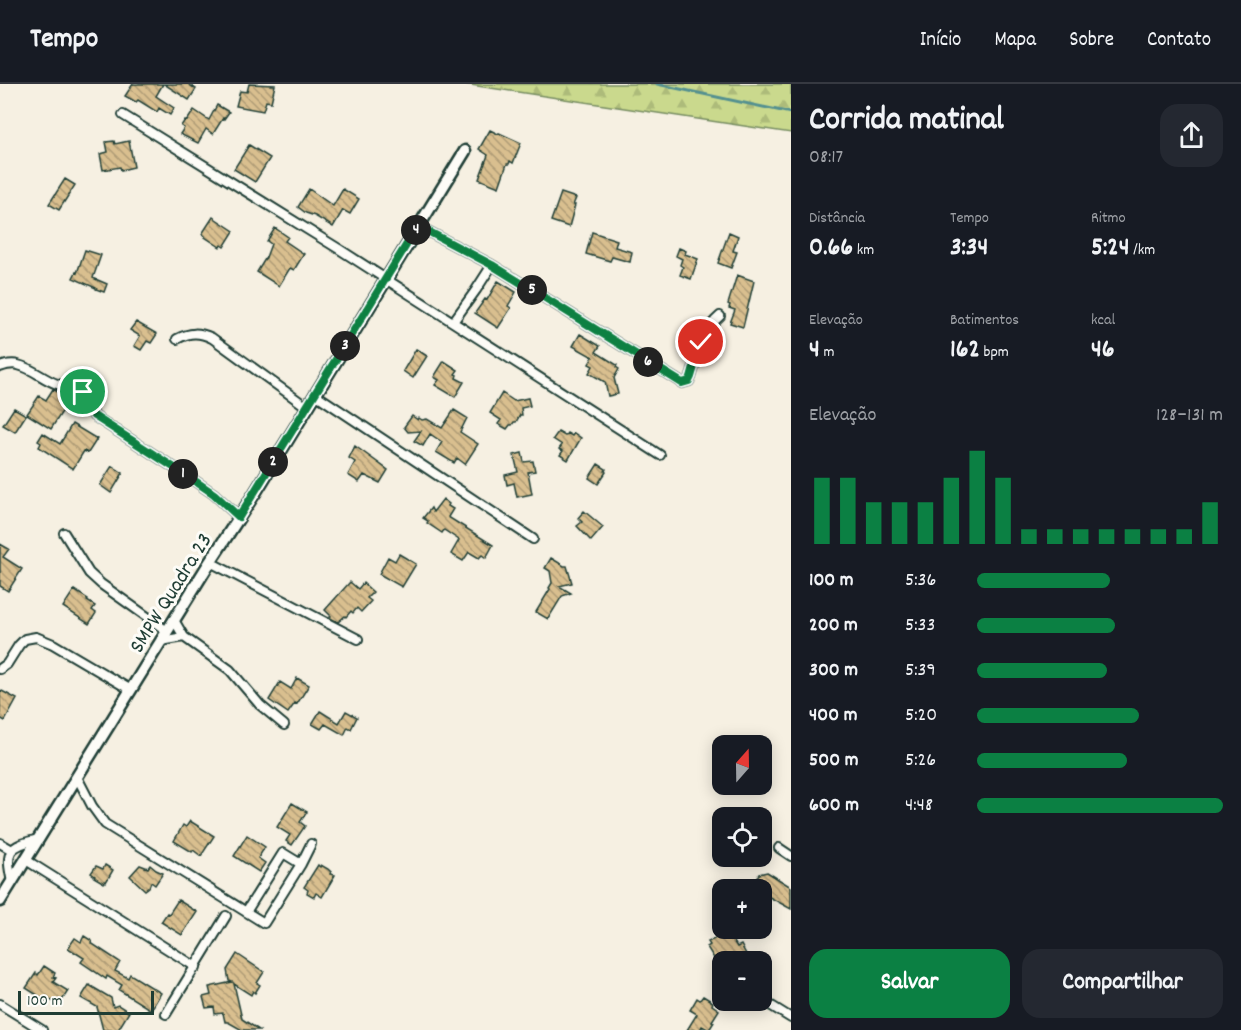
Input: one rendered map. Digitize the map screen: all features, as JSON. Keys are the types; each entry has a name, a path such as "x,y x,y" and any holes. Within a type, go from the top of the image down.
{"street":[{"path":"123,116 339,249 660,454"},
{"name":"SMPW Quadra 23","path":"0,901 465,151"},
{"path":"418,226 492,265 682,383 689,381 706,331 711,323 720,316"},
{"path":"453,322 492,265"},
{"path":"177,339 194,332 212,338 307,407"},
{"path":"0,368 10,364 22,365 52,382 87,393 92,399 91,409 94,416 214,494 239,517"},
{"path":"315,394 533,539"},
{"path":"64,533 89,573 101,584 164,636 184,637"},
{"path":"210,562 358,639"},
{"path":"174,620 184,637 230,669 264,709 284,725"},
{"path":"0,669 7,664 25,639 36,637 53,644 131,690"},
{"path":"77,777 92,806 105,824 264,922 311,844"},
{"path":"12,882 9,858 12,850 18,845 39,839"},
{"path":"0,843 12,850"},
{"path":"779,848 791,856"},
{"path":"246,912 283,854 301,864"},
{"path":"26,860 196,967"},
{"path":"166,1014 226,916"},
{"path":"0,1004 42,1030"},
{"path":"772,1006 791,1018"}],"green space":[{"path":"464,84 791,84 791,133"}],"building":[{"path":"133,84 163,84 156,96 174,108 170,115 159,108 157,112 138,100 136,102 125,96"},
{"path":"164,84 188,84 196,89 189,100"},
{"path":"249,84 275,85 271,102 266,101 263,111 236,106 240,91 247,92"},
{"path":"217,105 229,112 213,134 206,129 198,143 180,134 184,128 181,126 194,110 209,120"},
{"path":"490,130 521,143 513,163 510,161 507,164 499,187 479,179 488,155 479,149"},
{"path":"114,141 115,144 129,141 134,167 103,170 100,154 108,152 106,142"},
{"path":"249,145 270,158 255,182 234,169"},
{"path":"65,179 75,185 59,210 49,204"},
{"path":"309,189 333,206 343,189 359,199 350,214 343,210 333,227 298,207"},
{"path":"561,193 576,198 569,227 551,221"},
{"path":"213,217 234,231 224,247 221,245 220,247 202,234"},
{"path":"275,228 288,237 285,241 304,254 294,270 290,268 279,286 257,272 265,260 271,244 267,241"},
{"path":"592,232 617,240 615,247 632,252 630,262 612,257 610,261 586,254"},
{"path":"729,232 738,236 733,251 737,252 731,268 718,263"},
{"path":"679,248 686,251 685,254 698,259 691,279 680,275 683,267 680,265 682,259 676,256"},
{"path":"85,250 101,255 93,278 107,284 104,292 73,278"},
{"path":"737,275 754,281 743,327 730,323 735,310 729,308 728,304"},
{"path":"498,281 516,292 508,306 511,308 498,328 475,313 485,299 487,300"},
{"path":"136,322 157,334 151,343 147,341 141,350 134,346 140,336 130,330"},
{"path":"580,334 600,346 596,352 617,365 619,369 614,378 618,394 608,396 605,382 589,373 593,366 589,364 593,357 573,346"},
{"path":"416,349 427,356 413,378 403,371"},
{"path":"444,361 458,370 455,374 456,378 464,382 455,397 435,385 439,380 434,377"},
{"path":"53,389 78,403 73,411 65,407 51,429 27,414 39,396 46,400"},
{"path":"502,393 514,401 528,398 530,406 521,408 522,415 507,429 498,424 501,420 490,413"},
{"path":"14,408 26,415 15,432 3,425"},
{"path":"454,410 467,418 460,432 478,444 465,464 457,458 454,463 436,452 442,442 430,434 423,446 414,441 421,431 408,432 404,427 412,416 418,420 419,418 427,419 442,428"},
{"path":"72,424 97,439 88,453 84,451 73,469 39,447 41,443 38,441 43,433 60,444"},
{"path":"558,432 565,436 567,433 572,436 574,433 581,438 568,460 560,455 563,451 559,449 562,445 553,439"},
{"path":"355,446 388,470 380,483 364,475 359,482 348,475 355,462 349,458"},
{"path":"522,453 524,462 533,461 535,471 528,472 532,494 517,497 514,483 507,485 505,475 518,472 514,455"},
{"path":"598,464 606,469 606,472 598,484 589,478"},
{"path":"112,466 123,473 111,493 100,485"},
{"path":"443,499 453,509 448,517 493,545 486,558 482,555 479,558 469,552 463,561 451,554 459,540 444,530 442,533 423,518 431,508 433,512"},
{"path":"584,511 603,527 591,541 577,526 582,522 578,518"},
{"path":"0,544 9,549 3,557 22,569 8,591 0,586"},
{"path":"399,554 416,564 402,587 379,574 388,557 395,561"},
{"path":"551,558 567,566 572,583 559,586 571,593 562,596 548,619 536,612 552,583 550,571 545,568"},
{"path":"350,582 358,589 363,583 373,592 367,598 371,601 361,612 357,608 338,622 332,619 325,610"},
{"path":"74,590 95,606 92,610 96,613 89,624 63,607"},
{"path":"297,678 309,685 297,704 295,703 288,713 269,700 280,682 291,689"},
{"path":"0,690 17,699 5,721 0,718"},
{"path":"320,711 339,723 346,711 357,717 351,729 348,727 344,735 325,724 321,729 312,724"},
{"path":"292,803 307,812 300,822 305,826 292,845 286,841 290,835 277,827"},
{"path":"190,821 214,836 201,856 174,841 183,825 186,827"},
{"path":"247,835 265,847 258,858 265,863 259,872 234,856"},
{"path":"105,865 113,870 104,883 91,873 96,866 103,869"},
{"path":"140,865 148,868 150,865 163,873 155,885 151,882 145,890 130,876"},
{"path":"318,865 335,875 322,897 316,893 314,897 307,893 308,890 304,887"},
{"path":"767,872 791,887 791,909 772,899 772,879 756,879 759,874"},
{"path":"178,900 197,912 182,935 161,922"},
{"path":"84,936 120,962 115,971 128,978 130,974 161,993 151,1010 119,990 122,985 107,976 106,979 81,962 84,958 68,948 75,938 81,942"},
{"path":"714,939 732,939 737,947 741,945 744,951 712,951 712,955 707,947 710,945 708,942"},
{"path":"237,954 264,972 257,983 260,985 251,995 234,984 242,1019 259,1030 242,1030 225,1022 223,1013 215,1014 214,1007 206,1008 203,997 211,995 209,987 232,982 229,981 227,970"},
{"path":"44,966 55,973 53,977 56,978 53,982 68,991 59,1005 49,999 48,1002 26,988"},
{"path":"89,985 111,998 113,1007 118,1005 129,1012 118,1030 103,1030 97,1007 81,998"},
{"path":"703,996 712,1001 712,1011 718,1011 712,1021 714,1022 709,1030 702,1026 700,1030 687,1030 697,1014 690,1010 697,998 700,1000"}],"waterway":[{"path":"657,84 791,113"}],"route":[{"path":"83,392 90,396 94,416 214,494 239,517 418,226 492,265 682,383 689,381 691,377 701,342"}]}
